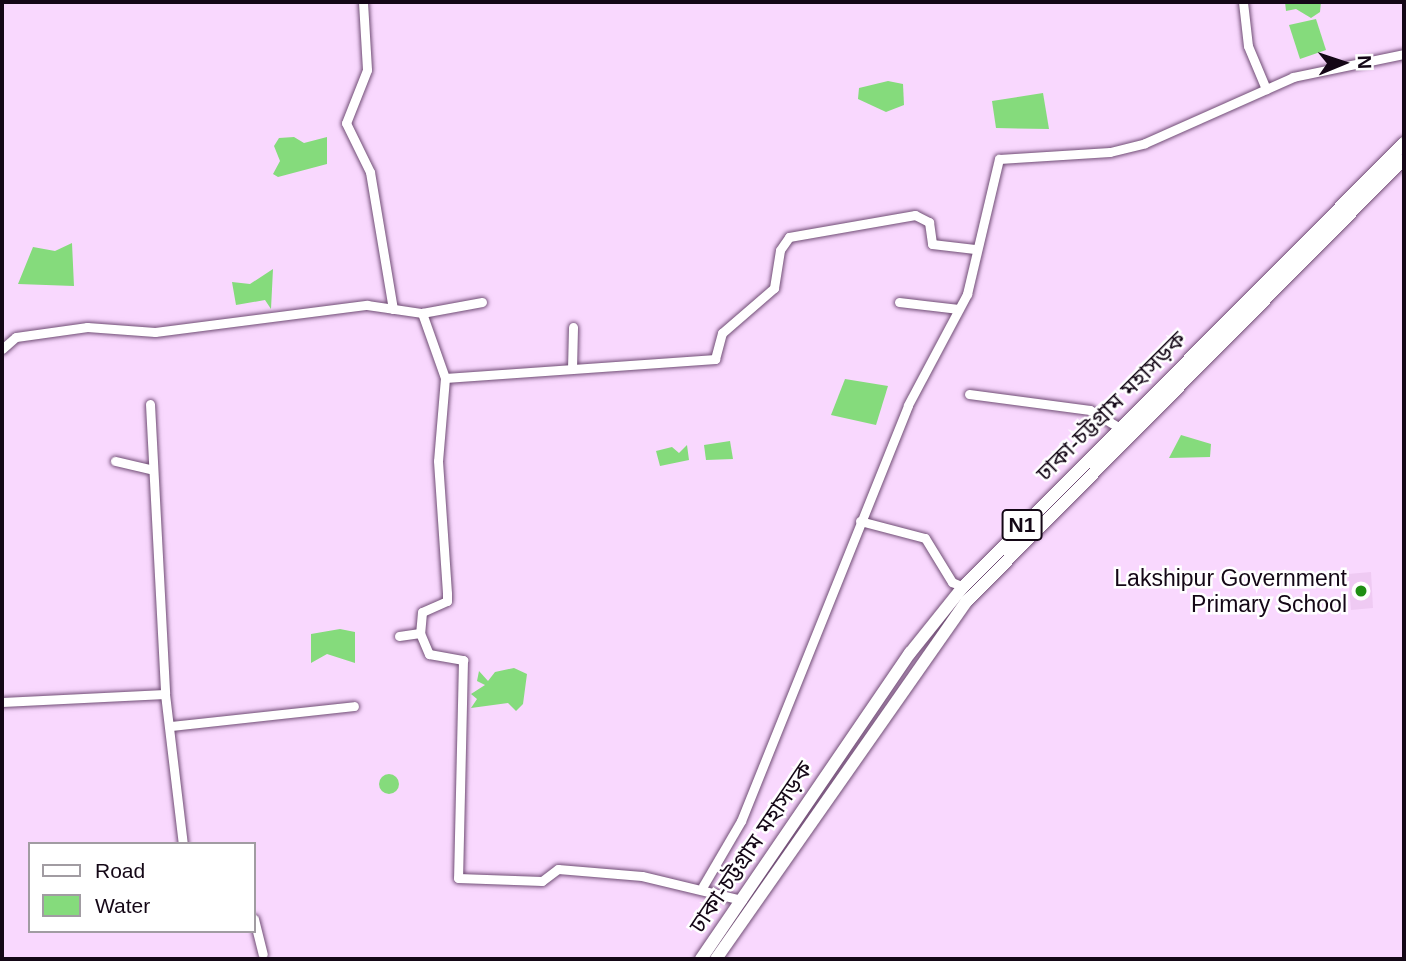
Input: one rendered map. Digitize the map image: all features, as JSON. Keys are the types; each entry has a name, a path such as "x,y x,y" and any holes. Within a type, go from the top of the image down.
{"highway":[{"name":"ঢাকা-চট্টগ্রাম মহাসড়ক","path":"701,959 910,653 963,587 1404,143"},
{"name":"ঢাকা-চট্টগ্রাম মহাসড়ক","path":"716,959 966,602 1404,159"}],"street":[{"path":"363,2 367,70 346,122 370,172 393,309"},
{"path":"1243,2 1248,46 1265,89"},
{"path":"703,886 741,821 908,405 959,309 999,159 1110,152 1145,143 1293,77 1404,54"},
{"path":"444,378 715,359 722,333 774,288 780,250 789,237 915,215 929,222 932,244 975,249"},
{"path":"2,349 16,337 86,327 155,332 367,305 422,313 482,302"},
{"path":"898,302 959,309"},
{"path":"422,313 444,378 438,461 447,601 422,612 420,633 429,654 463,660 458,878 542,881 558,869 703,886 742,900"},
{"path":"572,369 573,327"},
{"path":"969,394 1090,410 1121,428"},
{"path":"150,404 151,469 165,694 171,726 183,842"},
{"path":"114,461 151,469"},
{"path":"860,521 925,538 953,582 963,587"},
{"path":"399,636 420,633"},
{"path":"2,702 165,694"},
{"path":"171,726 354,705"},
{"path":"256,927 263,954"}],"shaded area":[{"name":"Lakshipur Government Primary School","path":"1371,572 1373,608 1351,610 1348,574"}],"water":[{"path":"1285,2 1321,2 1320,12 1311,18 1296,9 1286,11"},
{"path":"1316,19 1326,50 1300,59 1289,25"},
{"path":"888,81 903,84 904,105 886,112 858,99 859,88"},
{"path":"1043,93 1049,129 996,128 992,101"},
{"path":"294,137 304,143 327,137 327,164 278,177 273,174 280,161 274,146 279,138"},
{"path":"72,243 74,286 18,284 33,247 55,251"},
{"path":"273,269 271,309 265,300 236,305 232,282 250,284"},
{"path":"845,379 888,386 876,425 831,415"},
{"path":"1181,435 1211,444 1210,457 1169,458"},
{"path":"730,441 733,459 706,460 704,445"},
{"path":"687,445 689,460 660,466 656,451 672,447 679,453"},
{"path":"340,629 355,632 355,663 327,654 311,663 311,634"},
{"path":"514,668 527,674 523,704 516,711 508,703 471,708 477,699 471,694 485,685 477,681 479,671 488,681 495,672"},
{"path":"385,774 393,774 399,784 393,794 385,794 379,788 379,780"}],"place":[{"name":"Lakshipur Government Primary School","path":"1361,591"}]}
